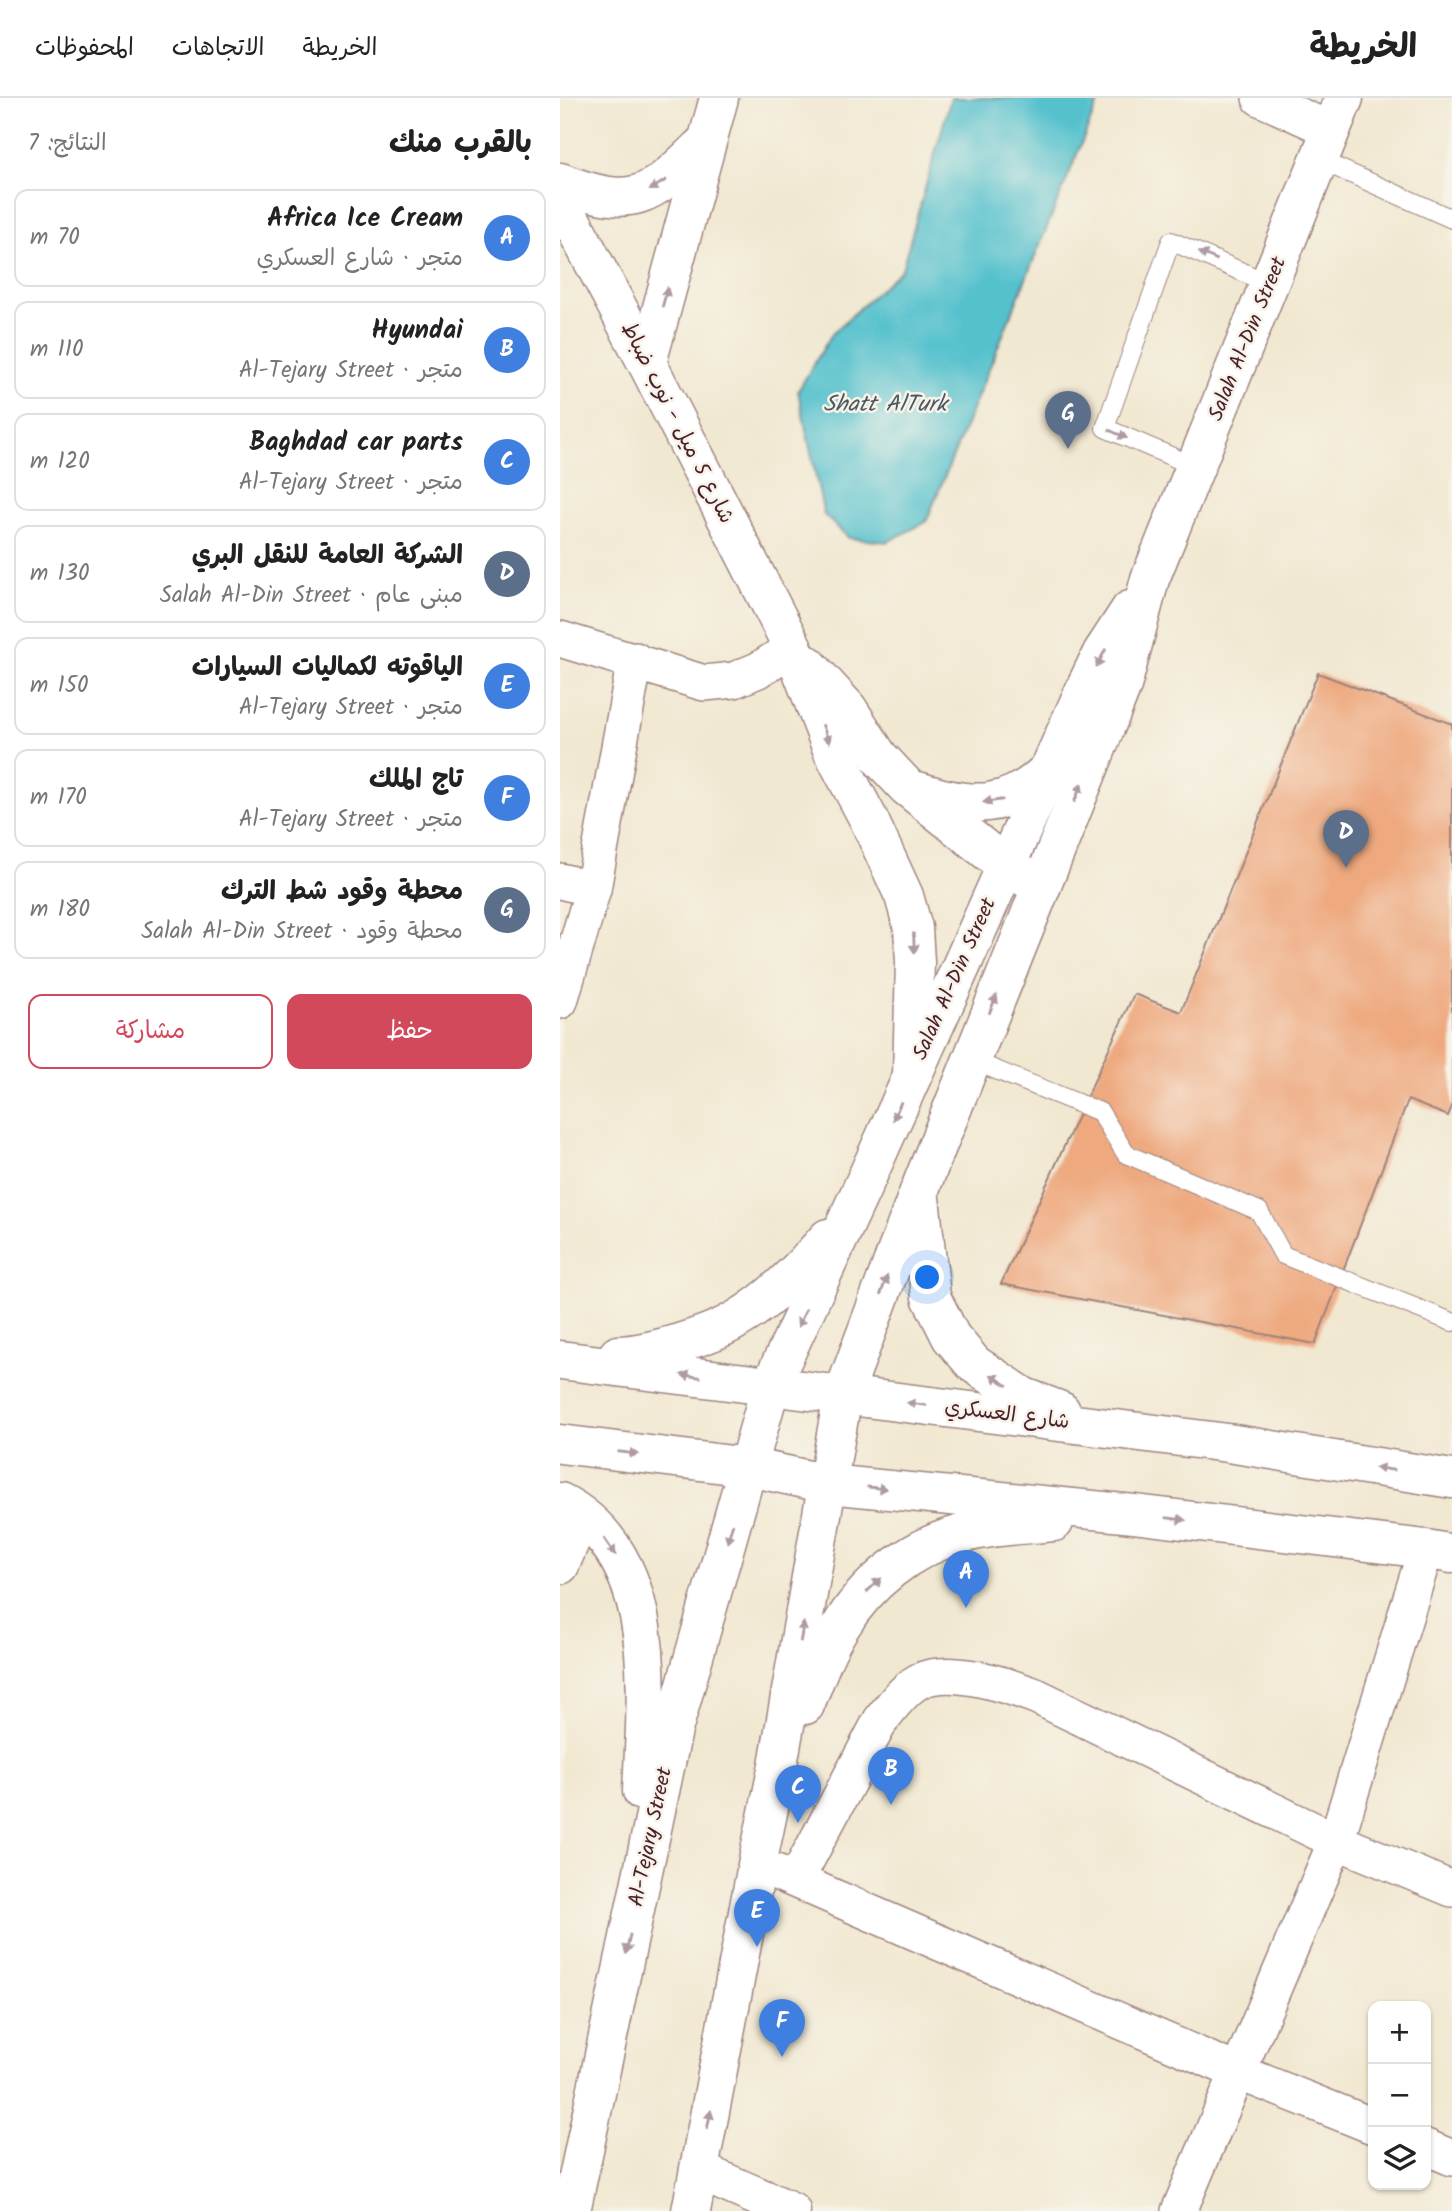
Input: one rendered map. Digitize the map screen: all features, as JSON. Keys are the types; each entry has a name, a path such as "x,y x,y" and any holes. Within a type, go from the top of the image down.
{"main road":[{"path":"647,363 719,98"},
{"name":"Salah Al-Din Street","path":"828,1483 844,1395 920,1189 1122,686 1150,579 1332,129"},
{"path":"560,182 597,195 638,196 663,183 708,139"},
{"name":"شارع 5 ميل - نوب ضباط","path":"560,199 793,648"},
{"name":"Salah Al-Din Street","path":"771,1385 1102,653 1150,579"},
{"path":"793,648 848,709 878,756 907,787 1006,866 1040,886"},
{"path":"793,648 833,752 869,820 898,884 913,928 915,962 912,1076"},
{"path":"907,787 953,801 989,803 1021,793 1050,768"},
{"path":"560,1359 632,1354 677,1343 735,1321 796,1273 827,1239 864,1184"},
{"path":"920,1189 931,1297 951,1337 974,1364 1024,1397 1078,1417 1228,1443"},
{"name":"شارع العسكري","path":"560,1359 1228,1443 1452,1479"},
{"name":"Al-Tejary Street","path":"571,2211 673,1730 771,1385"},
{"path":"560,1444 749,1467 828,1483 1133,1514 1439,1551"},
{"path":"691,2211 776,1774 828,1483"},
{"path":"560,1565 571,1509 601,1534 618,1559 633,1592 644,1642 647,1672 638,1897"},
{"path":"776,1774 829,1647 840,1627 863,1595 897,1566 927,1547 958,1535 1133,1514"},
{"path":"699,2171 791,2211"}],"street":[{"path":"1259,98 1332,129"},
{"path":"560,639 704,683 734,680 758,670 793,648"},
{"path":"560,1001 576,885 635,660"},
{"path":"1179,2211 1336,1841 1439,1551"},
{"path":"796,1880 881,1720 898,1699 919,1681 959,1676 999,1683 1036,1696 1336,1841 1452,1889"},
{"path":"757,1865 1238,2072 1368,2124"},
{"path":"1431,2149 1452,2158"}],"lane":[{"path":"1332,129 1452,219"},
{"path":"1196,467 1105,428 1171,241 1270,284"},
{"path":"971,1060 1100,1112 1126,1154 1259,1212 1283,1255 1452,1322"}],"water":[{"name":"Shatt AlTurk","path":"951,98 1100,98 926,522 887,542 849,538 824,515 798,391 832,334 902,269"}],"building":[{"path":"1318,673 1452,724 1452,1106 1448,1116 1408,1100 1315,1344 1001,1284 1134,994 1181,1012"}],"place":[{"name":"محطة وقود شط الترك","path":"1068,449"},
{"name":"الشركة العامة للنقل البري","path":"1346,868"},
{"name":"Africa Ice Cream","path":"966,1608"},
{"name":"Hyundai","path":"891,1805"},
{"name":"Baghdad car parts","path":"798,1823"},
{"name":"الياقوته لكماليات السيارات","path":"757,1947"},
{"name":"تاج الملك","path":"782,2057"}]}
